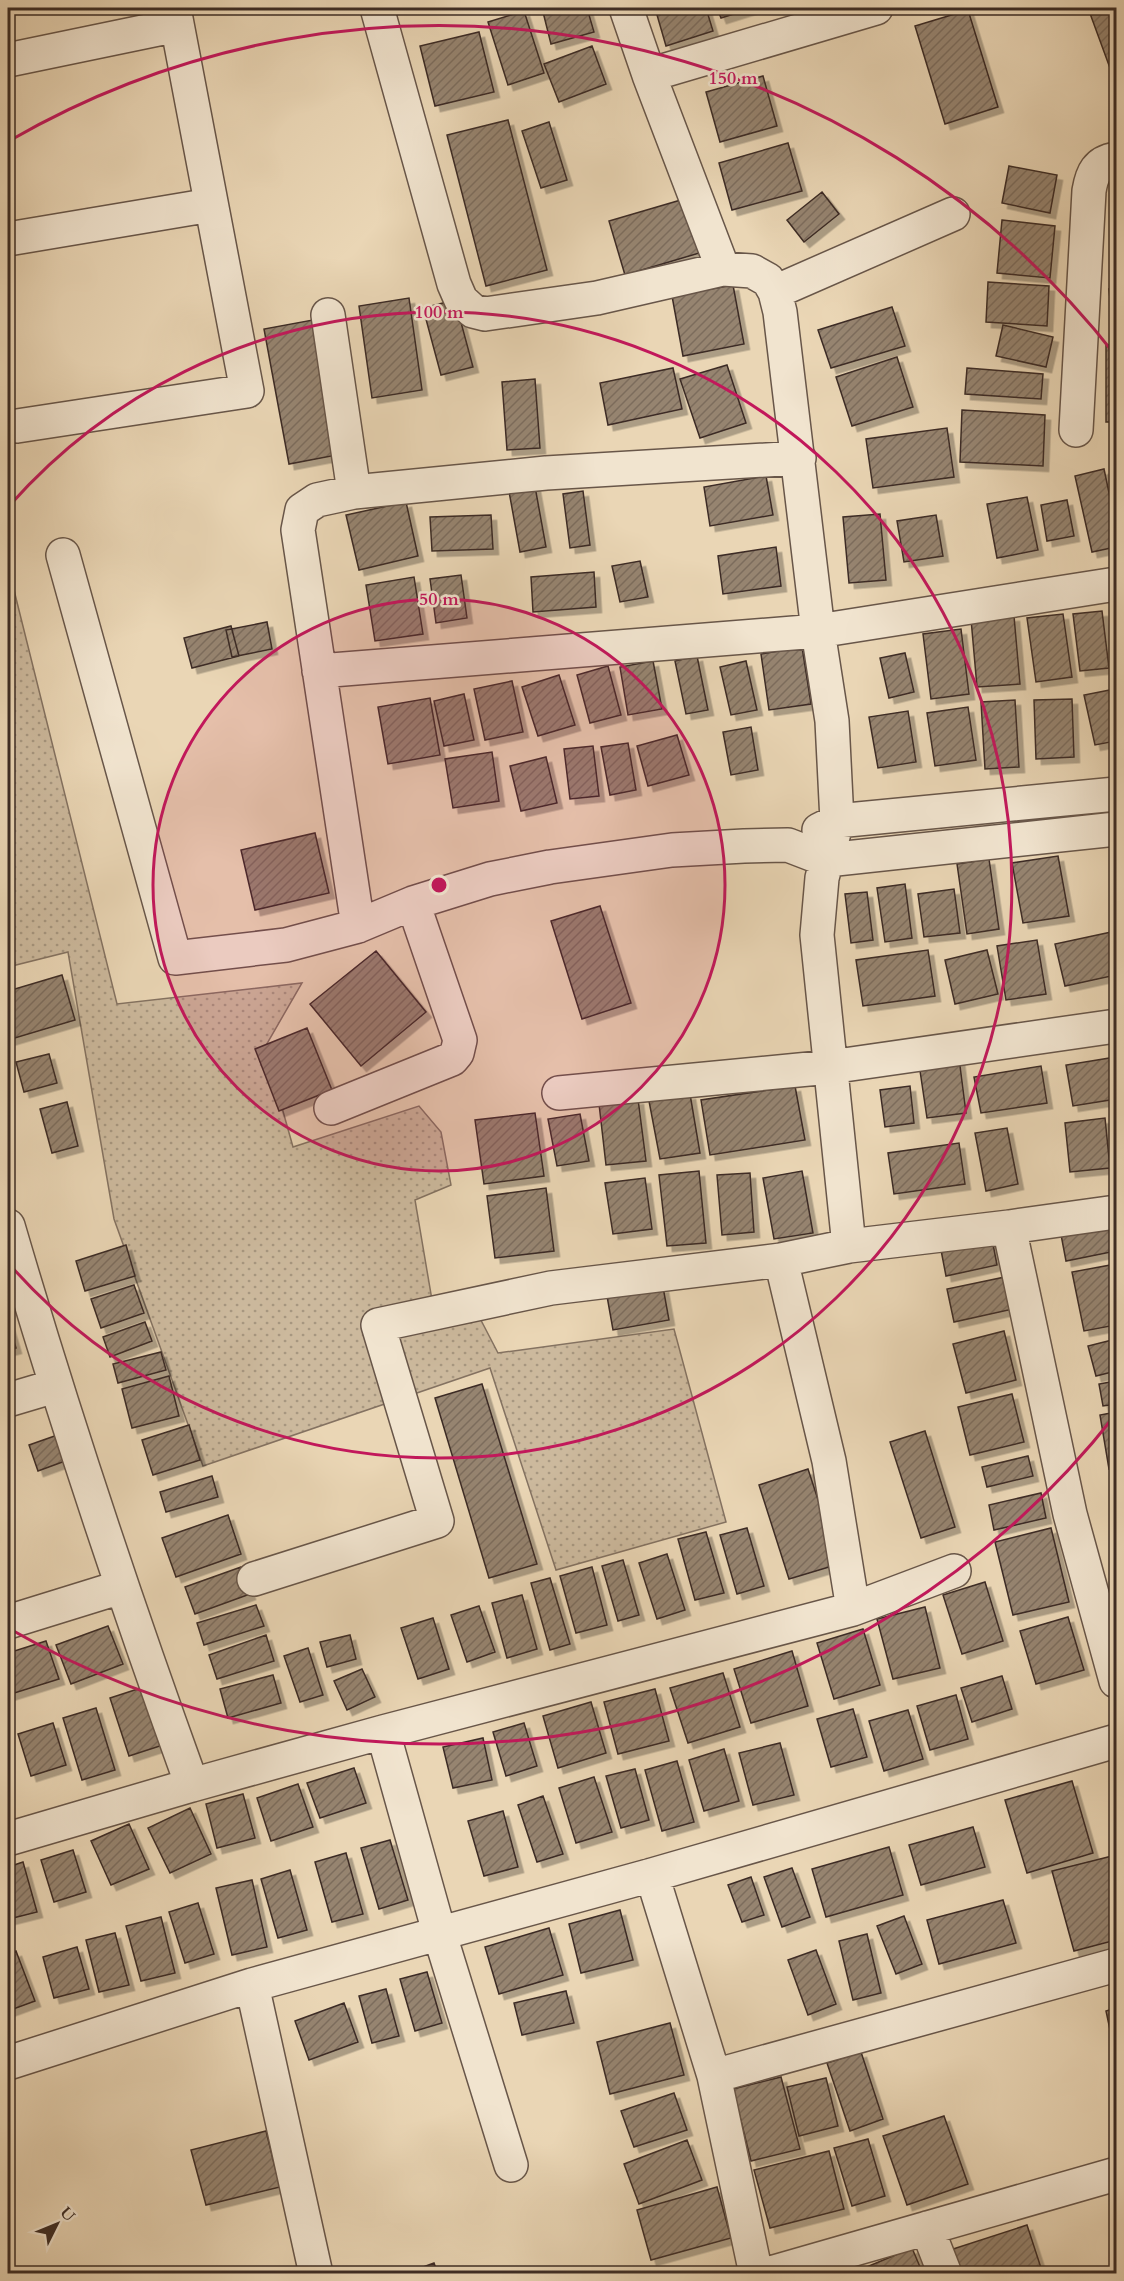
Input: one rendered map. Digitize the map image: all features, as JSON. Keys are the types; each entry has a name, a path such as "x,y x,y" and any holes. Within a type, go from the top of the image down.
{"street":[{"path":"377,8 454,284 461,300 473,311 485,314 501,313 597,298 723,268 752,271 768,280 775,292 780,312 818,631 832,721 837,821 820,886 817,935 849,1246"},
{"path":"626,8 649,75 723,268"},
{"path":"649,75 876,8"},
{"path":"8,60 175,16 247,391 16,426"},
{"path":"1076,430 1089,191 1094,171 1099,165 1116,159"},
{"path":"8,239 211,205"},
{"path":"775,292 953,214"},
{"path":"328,315 354,492"},
{"path":"358,926 298,530 302,510 316,500 354,492 546,473 799,458"},
{"path":"63,555 175,958 286,945 358,926 413,903 490,879 550,867 672,850 788,845 827,860 1116,829"},
{"path":"319,671 818,631 1116,584"},
{"path":"788,845 837,821 1116,794"},
{"path":"331,1108 452,1059 459,1048 460,1040 413,903"},
{"path":"560,1093 830,1067 1116,1026"},
{"path":"254,1578 437,1521 378,1325 551,1288 781,1260 849,1246 1116,1212"},
{"path":"8,1226 55,1386 121,1587 192,1785"},
{"path":"1009,1227 1070,1514 1116,1681"},
{"path":"781,1260 829,1461 853,1609"},
{"path":"8,1400 55,1386"},
{"path":"8,1839 383,1732 853,1609 954,1571"},
{"path":"8,1622 121,1587"},
{"path":"383,1732 439,1932 511,2165"},
{"path":"8,2063 252,1985 652,1875 1116,1741"},
{"path":"652,1875 714,2076 756,2274"},
{"path":"714,2076 1116,1965"},
{"path":"252,1985 316,2274"},
{"path":"767,2274 1116,2174"},
{"path":"927,2228 945,2274"}],"shaded area":[{"path":"8,566 117,1004 302,983 265,1047 293,1147 419,1106 441,1132 451,1185 415,1200 433,1306 471,1301 498,1353 674,1329 726,1522 556,1570 490,1368 203,1466 114,1219 68,952 8,967"}],"building":[{"path":"542,8 587,8 594,32 551,44"},
{"path":"655,8 706,8 713,31 666,46"},
{"path":"717,8 753,8 721,18"},
{"path":"799,8 826,8 802,17"},
{"path":"1088,8 1116,8 1116,78 1114,79"},
{"path":"968,10 998,107 945,124 915,26"},
{"path":"524,11 544,73 508,85 488,22"},
{"path":"479,32 494,92 435,106 420,46"},
{"path":"592,46 606,84 559,102 544,64"},
{"path":"763,76 777,126 720,142 706,92"},
{"path":"508,120 547,270 486,286 447,135"},
{"path":"549,122 567,180 541,188 522,131"},
{"path":"788,143 802,191 732,210 719,163"},
{"path":"1009,166 1057,175 1050,213 1002,203"},
{"path":"822,192 839,214 804,242 787,220"},
{"path":"691,197 706,251 625,275 609,221"},
{"path":"1002,220 1055,226 1050,278 997,273"},
{"path":"988,282 1049,286 1047,326 986,322"},
{"path":"733,285 744,344 683,356 672,296"},
{"path":"1109,289 1116,289 1116,339 1114,339"},
{"path":"409,298 422,390 372,398 359,306"},
{"path":"455,300 473,367 441,375 423,308"},
{"path":"892,307 905,346 831,368 818,330"},
{"path":"318,319 342,454 289,464 264,329"},
{"path":"1003,325 1053,337 1046,367 996,356"},
{"path":"1106,345 1116,345 1116,422 1106,422"},
{"path":"897,357 913,407 852,426 836,377"},
{"path":"727,365 746,423 700,438 680,379"},
{"path":"673,368 682,409 608,425 600,383"},
{"path":"967,368 1043,374 1041,399 965,394"},
{"path":"535,379 540,448 507,450 502,382"},
{"path":"962,410 1045,415 1043,466 960,462"},
{"path":"947,428 954,477 873,488 866,439"},
{"path":"1104,469 1116,526 1116,547 1092,552 1075,476"},
{"path":"766,476 773,515 710,526 704,487"},
{"path":"534,481 546,547 520,552 508,486"},
{"path":"583,491 590,545 570,548 563,494"},
{"path":"1027,497 1038,550 997,558 987,504"},
{"path":"1067,500 1074,536 1047,541 1041,505"},
{"path":"406,502 418,556 359,570 346,515"},
{"path":"880,514 886,580 849,583 843,517"},
{"path":"491,515 493,549 432,551 430,517"},
{"path":"936,515 943,556 904,562 897,521"},
{"path":"776,547 781,586 723,594 718,556"},
{"path":"640,561 648,597 620,602 612,566"},
{"path":"594,572 596,607 533,612 531,577"},
{"path":"461,575 467,618 436,623 430,579"},
{"path":"414,577 423,634 375,641 366,585"},
{"path":"1102,611 1109,668 1080,671 1073,614"},
{"path":"1063,614 1072,677 1036,682 1027,618"},
{"path":"1014,616 1020,684 977,687 971,619"},
{"path":"267,622 272,649 232,657 226,630"},
{"path":"231,626 239,656 192,668 184,638"},
{"path":"961,629 969,694 931,699 923,634"},
{"path":"802,647 811,704 769,710 761,654"},
{"path":"905,653 914,692 889,698 880,658"},
{"path":"697,656 708,710 686,714 675,661"},
{"path":"653,661 662,709 628,715 620,667"},
{"path":"746,661 757,710 731,715 720,667"},
{"path":"608,666 621,715 590,723 577,675"},
{"path":"559,675 575,725 538,736 522,687"},
{"path":"512,681 523,732 485,740 474,689"},
{"path":"1115,689 1116,741 1095,745 1084,695"},
{"path":"464,694 474,740 444,746 434,701"},
{"path":"430,698 440,755 388,764 378,707"},
{"path":"1072,699 1074,757 1036,759 1034,700"},
{"path":"1015,700 1019,767 985,769 981,702"},
{"path":"968,707 976,760 935,766 927,713"},
{"path":"908,711 916,762 878,768 869,717"},
{"path":"751,727 758,770 731,775 723,732"},
{"path":"677,735 689,775 648,786 637,746"},
{"path":"628,743 636,790 610,795 601,747"},
{"path":"593,746 599,796 570,799 564,749"},
{"path":"492,752 499,801 453,808 445,759"},
{"path":"546,757 557,803 521,811 510,766"},
{"path":"315,833 329,893 255,910 241,850"},
{"path":"1058,856 1069,916 1023,923 1012,863"},
{"path":"989,859 999,929 967,934 957,864"},
{"path":"905,884 912,938 885,942 877,888"},
{"path":"954,889 960,933 924,937 918,894"},
{"path":"867,892 873,940 851,943 845,894"},
{"path":"600,906 631,1003 582,1019 551,921"},
{"path":"1116,931 1116,975 1065,986 1055,944"},
{"path":"1037,940 1046,994 1006,1000 997,946"},
{"path":"928,950 935,996 863,1006 856,960"},
{"path":"987,950 998,994 955,1004 945,960"},
{"path":"376,951 426,1012 361,1066 310,1004"},
{"path":"62,975 75,1020 8,1040 8,991"},
{"path":"307,1028 332,1090 279,1111 255,1049"},
{"path":"49,1054 57,1083 24,1092 16,1062"},
{"path":"1116,1057 1116,1099 1073,1106 1066,1065"},
{"path":"959,1058 966,1113 927,1118 919,1064"},
{"path":"1041,1066 1047,1103 981,1113 974,1077"},
{"path":"795,1086 805,1140 710,1155 701,1100"},
{"path":"910,1086 914,1123 885,1127 880,1090"},
{"path":"690,1094 700,1153 660,1159 649,1101"},
{"path":"638,1099 646,1161 606,1165 599,1104"},
{"path":"67,1102 78,1146 52,1153 40,1109"},
{"path":"535,1113 544,1176 484,1184 475,1120"},
{"path":"580,1114 589,1161 557,1166 548,1119"},
{"path":"1105,1118 1110,1168 1070,1172 1065,1123"},
{"path":"1007,1128 1018,1184 986,1191 975,1133"},
{"path":"959,1143 965,1184 894,1194 888,1153"},
{"path":"699,1171 706,1243 667,1246 659,1175"},
{"path":"802,1171 813,1233 774,1239 763,1178"},
{"path":"750,1173 754,1232 722,1235 717,1175"},
{"path":"645,1178 652,1229 613,1234 605,1183"},
{"path":"546,1188 554,1251 495,1258 487,1196"},
{"path":"1109,1215 1116,1251 1066,1261 1059,1224"},
{"path":"992,1239 997,1265 946,1276 941,1250"},
{"path":"126,1245 135,1276 85,1291 76,1261"},
{"path":"1116,1264 1116,1325 1084,1331 1072,1272"},
{"path":"1005,1277 1013,1309 954,1322 947,1289"},
{"path":"134,1285 144,1313 101,1328 91,1299"},
{"path":"663,1287 669,1320 613,1330 607,1296"},
{"path":"8,1321 16,1348 8,1350"},
{"path":"145,1322 152,1341 110,1357 103,1337"},
{"path":"1004,1331 1016,1380 966,1393 953,1344"},
{"path":"1116,1339 1116,1371 1096,1376 1088,1346"},
{"path":"161,1352 166,1370 118,1383 113,1364"},
{"path":"169,1376 179,1416 132,1428 122,1389"},
{"path":"1116,1381 1116,1404 1103,1406 1099,1384"},
{"path":"482,1384 537,1564 489,1578 435,1398"},
{"path":"1012,1394 1024,1442 970,1455 958,1407"},
{"path":"1116,1412 1116,1467 1109,1469 1100,1415"},
{"path":"189,1425 200,1460 153,1475 142,1440"},
{"path":"925,1431 955,1527 921,1538 890,1442"},
{"path":"66,1432 76,1457 38,1471 29,1445"},
{"path":"1028,1456 1033,1476 987,1487 982,1467"},
{"path":"808,1469 839,1564 789,1579 759,1485"},
{"path":"212,1476 218,1497 166,1512 160,1492"},
{"path":"1041,1493 1046,1518 994,1530 989,1505"},
{"path":"228,1515 241,1554 176,1577 162,1538"},
{"path":"747,1528 764,1586 737,1594 720,1535"},
{"path":"1051,1528 1069,1602 1013,1615 995,1542"},
{"path":"706,1532 724,1593 695,1600 678,1539"},
{"path":"667,1554 685,1610 657,1619 639,1563"},
{"path":"623,1560 639,1615 618,1621 602,1566"},
{"path":"241,1567 250,1594 195,1614 185,1587"},
{"path":"592,1567 607,1625 576,1633 560,1576"},
{"path":"550,1578 570,1644 550,1650 531,1583"},
{"path":"985,1582 1003,1641 962,1654 943,1595"},
{"path":"522,1595 537,1649 507,1658 492,1603"},
{"path":"256,1605 264,1626 204,1645 197,1623"},
{"path":"479,1606 495,1652 467,1662 451,1615"},
{"path":"925,1607 940,1668 893,1679 877,1619"},
{"path":"1068,1617 1084,1670 1036,1684 1020,1631"},
{"path":"433,1618 449,1669 418,1679 401,1628"},
{"path":"108,1626 123,1664 71,1684 56,1645"},
{"path":"863,1629 880,1685 834,1699 817,1643"},
{"path":"266,1635 274,1661 217,1679 209,1655"},
{"path":"350,1635 356,1659 327,1667 320,1642"},
{"path":"46,1641 59,1679 8,1695 8,1653"},
{"path":"308,1648 323,1695 300,1702 284,1656"},
{"path":"792,1651 808,1706 751,1723 734,1669"},
{"path":"362,1669 375,1697 347,1710 334,1681"},
{"path":"723,1673 740,1727 688,1743 670,1688"},
{"path":"273,1675 281,1703 228,1718 220,1689"},
{"path":"1002,1676 1012,1709 972,1722 961,1688"},
{"path":"147,1686 166,1744 129,1756 110,1698"},
{"path":"655,1689 669,1741 618,1754 604,1702"},
{"path":"956,1695 968,1739 930,1750 917,1706"},
{"path":"591,1702 606,1753 558,1768 543,1716"},
{"path":"96,1708 115,1770 82,1780 63,1718"},
{"path":"853,1709 867,1757 831,1767 817,1719"},
{"path":"908,1710 923,1759 884,1771 869,1721"},
{"path":"53,1723 66,1765 31,1776 18,1734"},
{"path":"524,1723 537,1766 506,1776 493,1732"},
{"path":"483,1738 492,1780 453,1788 443,1747"},
{"path":"780,1743 794,1795 753,1805 739,1753"},
{"path":"724,1749 739,1801 704,1811 689,1760"},
{"path":"677,1761 694,1822 662,1831 645,1770"},
{"path":"354,1768 366,1803 320,1818 307,1783"},
{"path":"635,1769 649,1820 621,1828 606,1776"},
{"path":"594,1777 612,1832 576,1843 559,1788"},
{"path":"1072,1781 1093,1853 1027,1873 1005,1800"},
{"path":"298,1784 313,1827 271,1841 257,1798"},
{"path":"243,1794 255,1838 217,1848 206,1804"},
{"path":"543,1796 563,1854 537,1862 518,1805"},
{"path":"190,1808 211,1854 170,1873 148,1828"},
{"path":"503,1811 518,1867 484,1876 468,1821"},
{"path":"129,1824 149,1869 111,1885 91,1841"},
{"path":"973,1827 985,1867 921,1885 909,1845"},
{"path":"390,1840 408,1900 379,1909 361,1848"},
{"path":"889,1847 903,1895 826,1917 812,1869"},
{"path":"73,1850 86,1892 54,1902 41,1860"},
{"path":"346,1853 363,1914 332,1922 315,1862"},
{"path":"1116,1855 1116,1940 1074,1951 1052,1871"},
{"path":"23,1862 37,1912 9,1919 8,1867"},
{"path":"792,1868 810,1917 782,1927 764,1877"},
{"path":"290,1870 307,1930 278,1938 261,1879"},
{"path":"751,1877 764,1915 742,1922 728,1885"},
{"path":"252,1880 267,1947 232,1955 216,1888"},
{"path":"1003,1900 1016,1943 939,1964 927,1920"},
{"path":"198,1903 214,1954 185,1963 169,1912"},
{"path":"620,1910 633,1960 581,1973 569,1924"},
{"path":"904,1916 922,1964 896,1974 877,1926"},
{"path":"161,1917 175,1973 141,1981 126,1926"},
{"path":"549,1928 563,1975 499,1994 485,1947"},
{"path":"115,1933 129,1985 99,1992 86,1940"},
{"path":"867,1934 881,1993 853,2000 839,1941"},
{"path":"77,1947 89,1989 54,1998 43,1957"},
{"path":"816,1950 836,2004 808,2015 788,1960"},
{"path":"16,1951 35,2001 8,2011 8,1954"},
{"path":"427,1972 442,2023 415,2031 400,1979"},
{"path":"386,1989 399,2036 372,2043 359,1996"},
{"path":"566,1991 574,2023 522,2035 514,2003"},
{"path":"344,2003 358,2042 309,2060 295,2021"},
{"path":"1116,2008 1116,2058 1106,2011"},
{"path":"670,2023 684,2075 610,2094 597,2042"},
{"path":"861,2052 883,2119 850,2131 827,2063"},
{"path":"781,2077 800,2149 751,2161 733,2089"},
{"path":"826,2078 838,2126 799,2136 787,2087"},
{"path":"1116,2084 1116,2104 1111,2085"},
{"path":"674,2093 687,2130 634,2147 621,2111"},
{"path":"944,2116 968,2184 907,2205 883,2136"},
{"path":"266,2131 280,2187 206,2205 191,2150"},
{"path":"868,2139 885,2196 852,2206 834,2148"},
{"path":"687,2140 702,2180 639,2204 624,2164"},
{"path":"829,2151 844,2209 770,2228 754,2170"},
{"path":"717,2187 731,2238 651,2260 637,2210"},
{"path":"1027,2225 1043,2274 957,2274 950,2250"},
{"path":"912,2248 923,2274 850,2274"},
{"path":"434,2263 438,2274 404,2274"}]}
